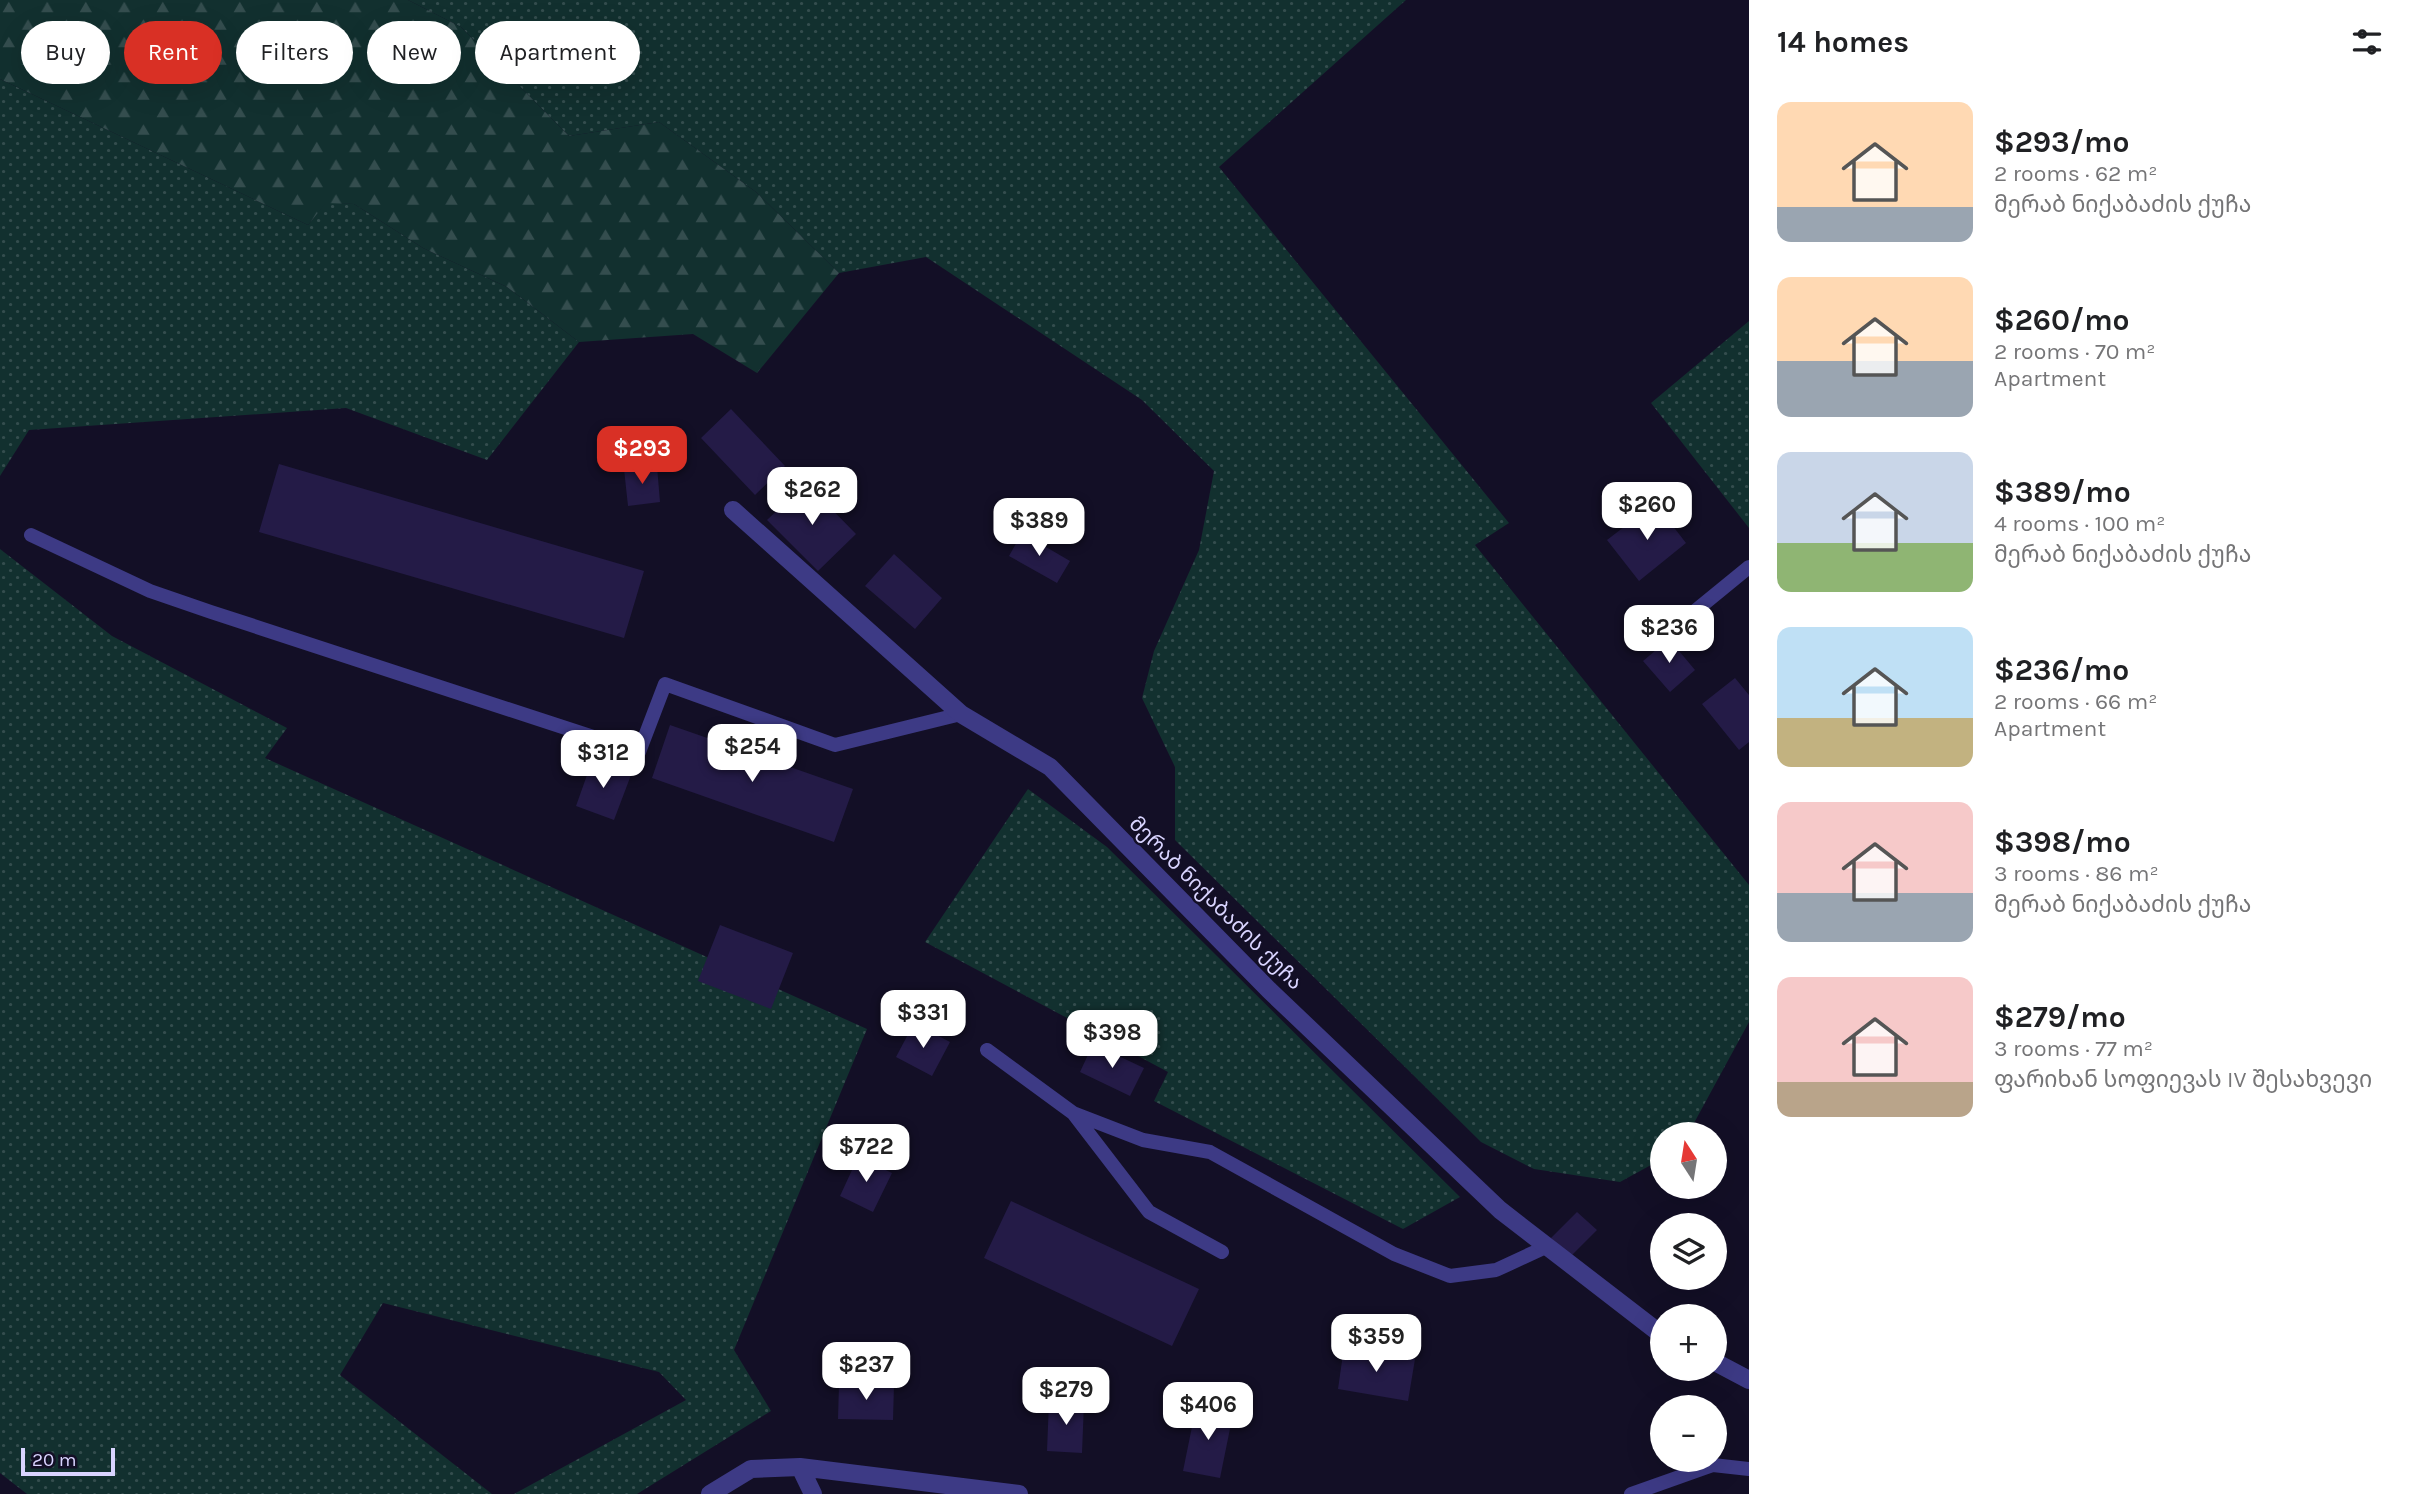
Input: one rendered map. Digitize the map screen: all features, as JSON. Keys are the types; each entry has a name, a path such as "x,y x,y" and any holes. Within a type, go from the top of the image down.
{"street":[{"name":"მერაბ ნიქაბაძის ქუჩა","path":"733,510 961,713 1050,767 1269,990 1500,1210 1650,1326"},
{"path":"1727,1368 1749,1380"},
{"path":"710,1494 751,1469 800,1467 1019,1494"},
{"path":"800,1467 813,1494"}],"lane":[{"path":"31,535 150,591 639,752 665,684 835,745 961,713"},
{"path":"1689,616 1749,567"},
{"path":"986,1050 1073,1113 1143,1140 1210,1152 1394,1254 1450,1276 1496,1270 1548,1245"},
{"path":"1073,1113 1149,1212 1222,1252"},
{"path":"1631,1494 1713,1465 1749,1469"}],"green space":[{"path":"0,0 408,0 449,21 367,21 367,84 461,84 461,27 475,41 475,84 517,84 569,136 659,122 756,192 839,273 757,373 693,334 579,342 507,287 423,248 354,204 326,203 308,225 0,79"},
{"path":"408,0 1406,0 1219,167 1509,523 1475,545 1749,885 1749,1022 1695,1122 1650,1122 1650,1166 1620,1182 1534,1169 1481,1142 1175,840 1175,767 1142,698 1154,651 1199,550 1214,471 1142,400 926,257 839,273 756,192 659,122 569,136 517,84 640,84 640,21 475,21 475,41 461,27 461,21 449,21"},
{"path":"0,79 308,225 326,202 354,204 423,248 507,287 579,342 487,460 346,408 29,430 0,476"},
{"path":"1749,321 1749,528 1651,403"},
{"path":"0,549 112,636 287,728 265,758 867,1029 734,1350 771,1411 637,1494 514,1494 686,1400 659,1372 383,1303 340,1375 492,1494 27,1494 0,1473"},
{"path":"1028,789 1107,847 1460,1197 1403,1229 1154,1101 1168,1072 925,942"}],"building":[{"path":"731,409 785,466 755,495 701,438"},
{"path":"279,464 644,571 624,638 259,532"},
{"path":"657,466 660,502 628,506 624,469"},
{"path":"806,483 856,534 818,571 767,520"},
{"path":"1655,503 1686,543 1639,581 1607,540"},
{"path":"1022,533 1070,561 1057,583 1009,556"},
{"path":"894,554 942,598 915,629 865,586"},
{"path":"1669,639 1695,670 1670,692 1643,661"},
{"path":"1735,678 1749,695 1749,742 1739,750 1702,704"},
{"path":"670,725 853,789 834,842 652,778"},
{"path":"592,761 631,775 614,820 576,806"},
{"path":"720,925 793,953 771,1009 698,981"},
{"path":"914,1023 950,1042 932,1076 896,1057"},
{"path":"1093,1044 1144,1068 1130,1096 1080,1072"},
{"path":"858,1157 892,1173 873,1212 840,1196"},
{"path":"1011,1201 1199,1289 1172,1346 984,1258"},
{"path":"1577,1212 1597,1230 1570,1257 1551,1238"},
{"path":"1344,1347 1415,1359 1408,1401 1338,1389"},
{"path":"839,1384 894,1385 893,1420 838,1419"},
{"path":"1049,1401 1084,1403 1082,1453 1047,1451"},
{"path":"1196,1407 1233,1414 1220,1478 1183,1471"}]}
